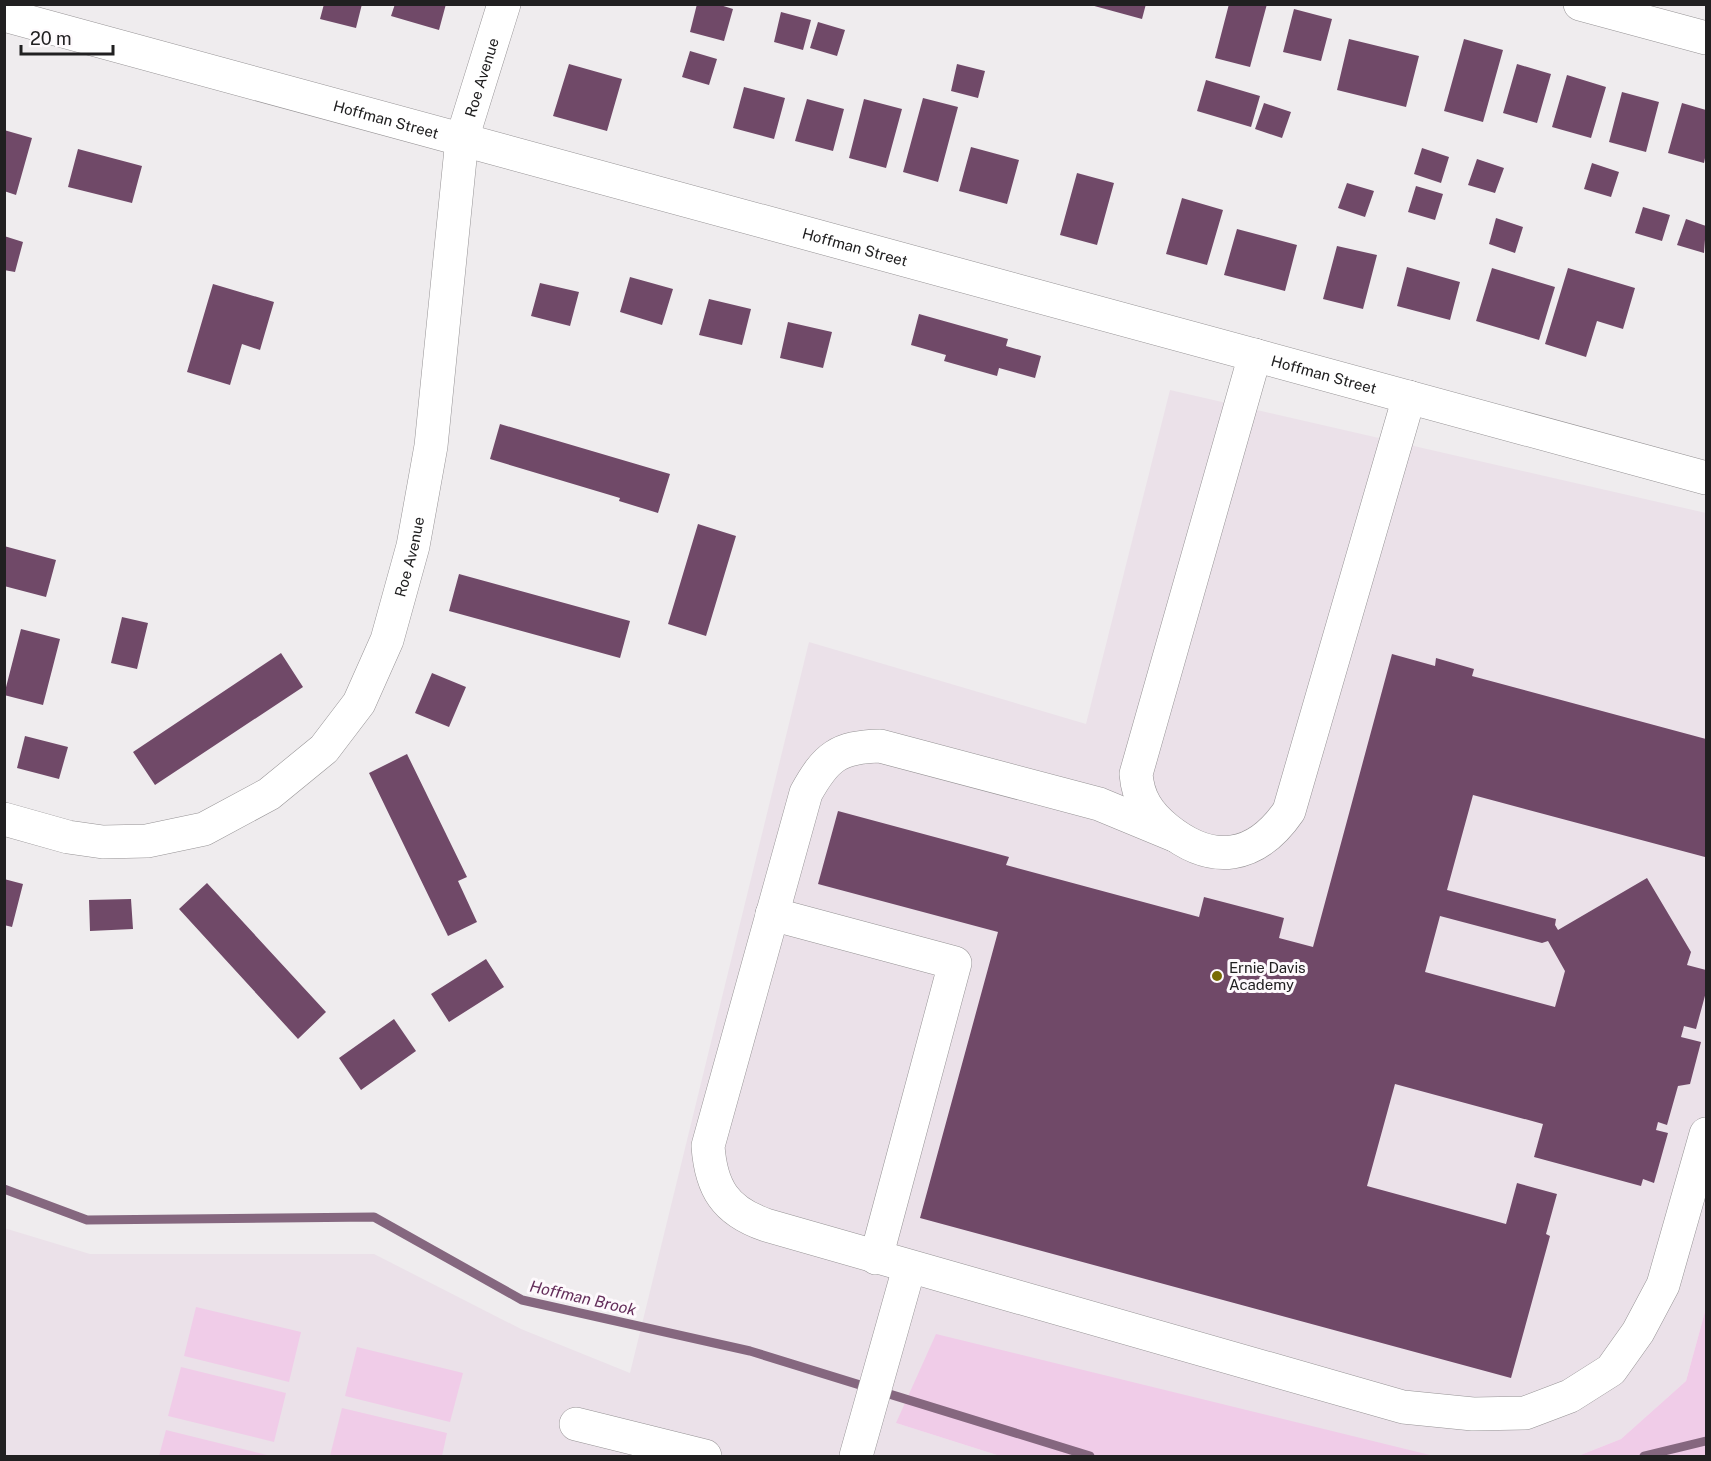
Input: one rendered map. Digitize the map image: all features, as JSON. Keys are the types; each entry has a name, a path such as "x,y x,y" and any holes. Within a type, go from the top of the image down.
{"street":[{"name":"Roe Avenue","path":"4,819 68,837 103,842 147,841 204,829 269,794 315,757 324,749 359,703 387,640 417,524 431,446 462,139 504,4"},
{"path":"1580,4 1707,38"},
{"name":"Hoffman Street","path":"4,15 1707,478"},
{"path":"1174,835 1145,807 1137,791 1136,774 1255,355"},
{"path":"1409,397 1289,811 1274,832 1254,846 1238,852 1216,853 1194,847 1174,835 1099,804 880,746 856,747 838,752 818,770 806,793 708,1146 710,1170 716,1188 726,1201 748,1219 909,1268 1403,1407 1473,1414 1525,1413 1570,1396 1611,1370 1638,1332 1663,1285 1707,1134"},
{"path":"1099,804 1121,793 1136,774"},
{"path":"772,914 956,963 876,1258"},
{"path":"856,1456 909,1268"},
{"path":"576,1424 705,1456"}],"shaded area":[{"name":"Ernie Davis Academy","path":"1170,390 1706,513 1706,1308 1686,1381 1621,1439 1578,1456 1434,1456 896,1423 1000,1456 5,1456 4,1228 90,1254 374,1254 521,1329 630,1373 809,642 1086,724"},
{"path":"196,1307 301,1332 289,1382 184,1356"},
{"path":"1706,1308 1706,1456 1578,1456 1621,1439 1686,1381"},
{"path":"936,1334 1434,1456 1000,1456 896,1423"},
{"path":"357,1347 463,1373 450,1422 345,1396"},
{"path":"181,1367 286,1393 274,1442 168,1416"},
{"path":"342,1408 447,1433 442,1456 330,1456"},
{"path":"166,1430 271,1456 159,1456"}],"building":[{"path":"324,4 362,4 356,28 320,19"},
{"path":"395,4 446,4 439,30 391,16"},
{"path":"697,4 717,4 733,9 724,41 690,32"},
{"path":"1087,4 1146,4 1142,19"},
{"path":"1229,4 1267,4 1250,67 1215,58"},
{"path":"1294,9 1332,19 1321,61 1283,52"},
{"path":"781,12 811,20 803,50 774,42"},
{"path":"818,22 845,30 837,56 810,48"},
{"path":"1349,39 1419,56 1406,107 1337,90"},
{"path":"1464,39 1503,50 1483,122 1444,111"},
{"path":"690,51 717,59 709,85 682,77"},
{"path":"569,64 622,79 607,131 553,116"},
{"path":"957,64 985,71 978,98 951,91"},
{"path":"1517,64 1551,74 1537,123 1503,113"},
{"path":"1567,75 1606,87 1591,138 1552,127"},
{"path":"1206,80 1260,96 1251,127 1197,111"},
{"path":"744,87 785,98 774,139 733,128"},
{"path":"1622,92 1659,102 1646,152 1609,142"},
{"path":"923,98 958,107 938,182 903,172"},
{"path":"807,99 844,109 833,151 795,141"},
{"path":"864,99 902,109 886,168 849,158"},
{"path":"1264,103 1291,112 1282,138 1255,129"},
{"path":"1682,103 1706,110 1704,163 1668,153"},
{"path":"4,130 32,138 16,195 4,191"},
{"path":"971,147 1019,160 1007,204 959,191"},
{"path":"1422,148 1449,157 1441,183 1414,174"},
{"path":"78,149 142,166 132,203 68,187"},
{"path":"1477,159 1504,168 1495,193 1468,185"},
{"path":"1592,163 1619,172 1611,197 1584,189"},
{"path":"1077,173 1114,183 1097,245 1060,235"},
{"path":"1347,183 1374,191 1365,217 1338,208"},
{"path":"1416,186 1443,194 1435,220 1408,212"},
{"path":"1182,198 1223,210 1207,265 1166,254"},
{"path":"1643,207 1670,215 1662,241 1635,233"},
{"path":"1496,218 1523,227 1515,253 1489,244"},
{"path":"1686,219 1706,226 1704,253 1677,245"},
{"path":"1237,229 1297,245 1285,291 1224,275"},
{"path":"4,236 23,242 15,272 4,270"},
{"path":"1337,246 1377,255 1363,309 1323,299"},
{"path":"1407,267 1460,282 1450,320 1397,306"},
{"path":"1492,268 1555,287 1539,340 1476,321"},
{"path":"1568,268 1635,288 1623,329 1597,321 1586,357 1545,344"},
{"path":"630,277 673,289 662,325 620,312"},
{"path":"540,283 579,292 570,326 531,316"},
{"path":"213,284 274,302 260,350 242,344 230,385 187,372"},
{"path":"709,299 751,309 742,345 699,335"},
{"path":"919,314 1008,339 1006,346 1041,356 1035,378 999,368 997,376 944,361 946,355 911,345"},
{"path":"788,322 832,332 823,368 780,358"},
{"path":"500,424 670,474 658,513 619,501 620,498 490,459"},
{"path":"698,524 736,536 706,636 668,624"},
{"path":"4,546 56,560 46,597 4,586"},
{"path":"459,574 630,621 620,658 449,611"},
{"path":"122,617 148,623 137,669 111,663"},
{"path":"21,629 60,639 43,705 4,695"},
{"path":"281,653 303,687 155,785 133,752"},
{"name":"Ernie Davis Academy","path":"1392,654 1435,666 1436,658 1474,669 1472,676 1706,739 1705,857 1473,795 1447,890 1556,919 1555,925 1558,930 1647,878 1691,952 1687,965 1706,970 1706,992 1696,1029 1684,1026 1681,1037 1701,1042 1690,1084 1678,1086 1667,1125 1658,1122 1656,1130 1668,1133 1654,1183 1643,1179 1641,1186 1534,1157 1543,1124 1395,1084 1367,1186 1506,1224 1517,1183 1557,1194 1546,1234 1550,1236 1511,1378 920,1218 998,932 818,884 838,811 1009,857 1006,865 1199,917 1204,897 1284,918 1279,938 1313,947","holes":["1440,916 1542,943 1548,941 1565,971 1555,1007 1425,972"]},
{"path":"432,673 466,687 449,727 415,713"},
{"path":"25,736 68,747 59,779 17,768"},
{"path":"407,754 467,877 458,881 477,922 448,936 369,773"},
{"path":"4,879 23,884 12,927 4,925"},
{"path":"207,883 326,1012 298,1039 179,909"},
{"path":"131,899 133,929 90,931 89,900"},
{"path":"486,959 504,987 449,1022 431,994"},
{"path":"394,1019 416,1051 361,1090 339,1058"}],"waterway":[{"name":"Hoffman Brook","path":"4,1189 87,1220 374,1217 522,1300 750,1351 1090,1456"},
{"name":"Hoffman Brook","path":"1644,1456 1706,1441"}],"place":[{"name":"Ernie Davis Academy","path":"1217,976"}]}
